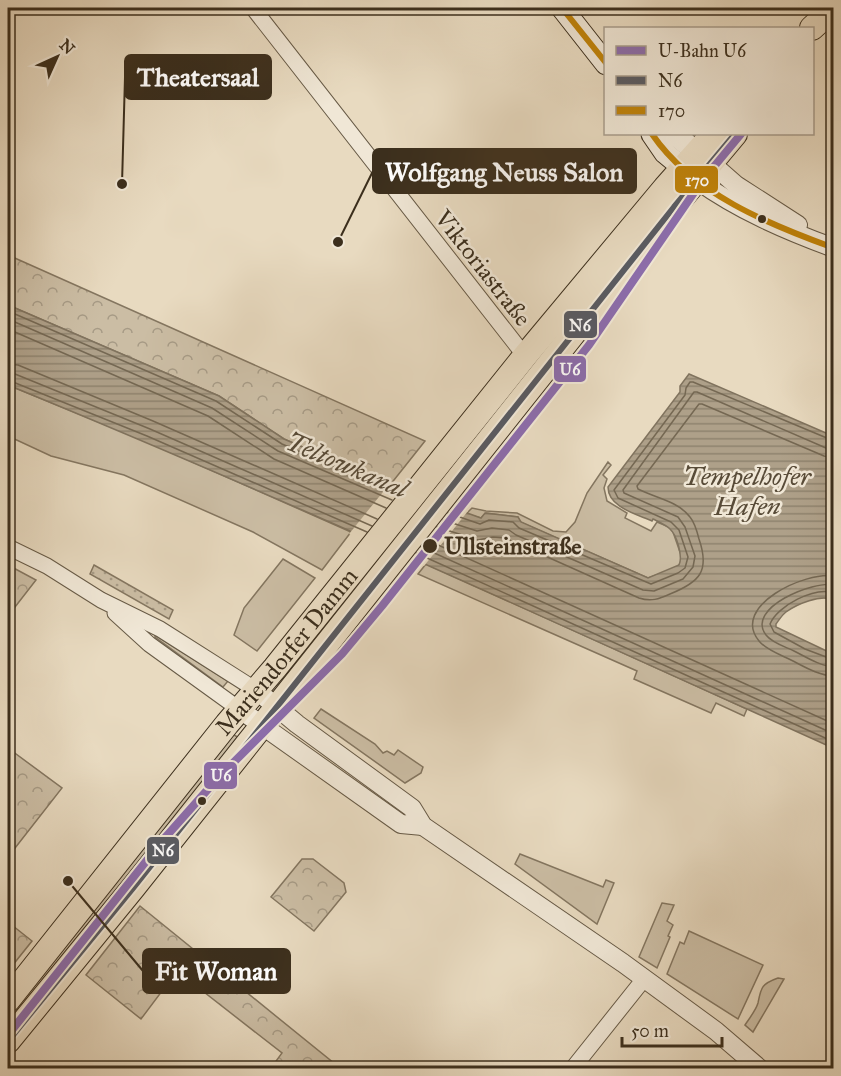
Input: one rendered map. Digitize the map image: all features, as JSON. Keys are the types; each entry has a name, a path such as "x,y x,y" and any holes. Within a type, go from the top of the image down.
{"main road":[{"path":"562,8 604,61"},
{"path":"813,27 834,8"},
{"path":"814,47 834,28"},
{"path":"653,135 665,153 697,166"},
{"path":"675,135 697,166"},
{"path":"697,166 712,135"},
{"path":"697,166 734,135"},
{"name":"Mariendorfer Damm","path":"8,1000 239,709 525,356 697,166"},
{"name":"Mariendorfer Damm","path":"8,1041 444,496 697,166"}],"street":[{"name":"Viktoriastraße","path":"253,8 525,356"},
{"path":"697,166 724,199 792,233 834,247"},
{"path":"8,547 47,566 101,600 160,629 256,690 412,808 423,826 645,979 716,1031 759,1068"},
{"path":"101,600 149,644 401,825 423,826"},
{"path":"573,1068 645,979"}],"green space":[{"path":"8,255 425,441 390,485 284,439 219,396 8,305"},
{"path":"8,385 145,441 351,532 322,570 253,532 124,475 51,456 8,436"},
{"path":"608,462 611,465 603,475 607,479 604,488 607,501 627,513 625,518 651,531 657,522 669,527 682,558 676,568 648,578 520,522 518,517 486,513 481,518 466,514 472,508 517,513 553,531 566,532 575,522 587,493"},
{"path":"283,559 315,578 257,651 234,635 244,608"},
{"path":"426,564 747,709 744,716 716,703 711,713 634,679 637,671 418,574"},
{"path":"8,565 36,580 8,616"},
{"path":"94,565 173,610 169,619 90,574"},
{"path":"155,635 228,681 223,687"},
{"path":"321,709 375,744 383,753 387,751 394,755 398,750 423,767 421,773 405,783 314,718"},
{"path":"231,733 239,738 8,1027 8,1014"},
{"path":"8,748 62,788 8,857"},
{"path":"520,854 603,887 606,880 614,883 597,924 515,864"},
{"path":"302,859 313,859 344,883 346,892 314,931 271,897"},
{"path":"662,903 674,905 667,921 673,925 657,968 639,957"},
{"path":"140,906 340,1068 271,1068 282,1053 177,971 141,1019 86,975"},
{"path":"8,922 32,941 8,971"},
{"path":"689,931 763,965 738,1019 667,974 680,942 684,944"},
{"path":"778,978 784,979 753,1032 745,1025 757,1006 761,990 768,982"}],"water":[{"name":"Tempelhofer Hafen","path":"8,305 219,396 284,439 390,485 481,518 485,513 518,517 521,522 648,578 679,565 680,552 675,536 670,529 653,519 652,521 618,505 609,494 608,487 680,392 680,386 689,374 833,436 833,600 822,598 796,606 783,615 776,627 833,654 833,748 319,517 8,385"}],"pier":[{"path":"391,482 468,511 424,566 349,534"}],"metro line":[{"name":"U6","path":"8,1035 163,840 217,779 342,654 382,606 589,345 702,181 740,135"}],"transit line":[{"name":"170","path":"562,8 604,60"},
{"name":"170","path":"653,135 688,174 710,190 758,217 834,248"},
{"name":"N6","path":"8,1041 133,888 674,207 734,135"}],"place":[{"name":"Theatersaal","path":"122,184"},
{"name":"Wolfgang Neuss Salon","path":"338,242"},
{"name":"Ullsteinstraße","path":"430,546"},
{"name":"Fit Woman","path":"68,881"}],"water label":[{"name":"Teltowkanal","path":"347,465"}]}
